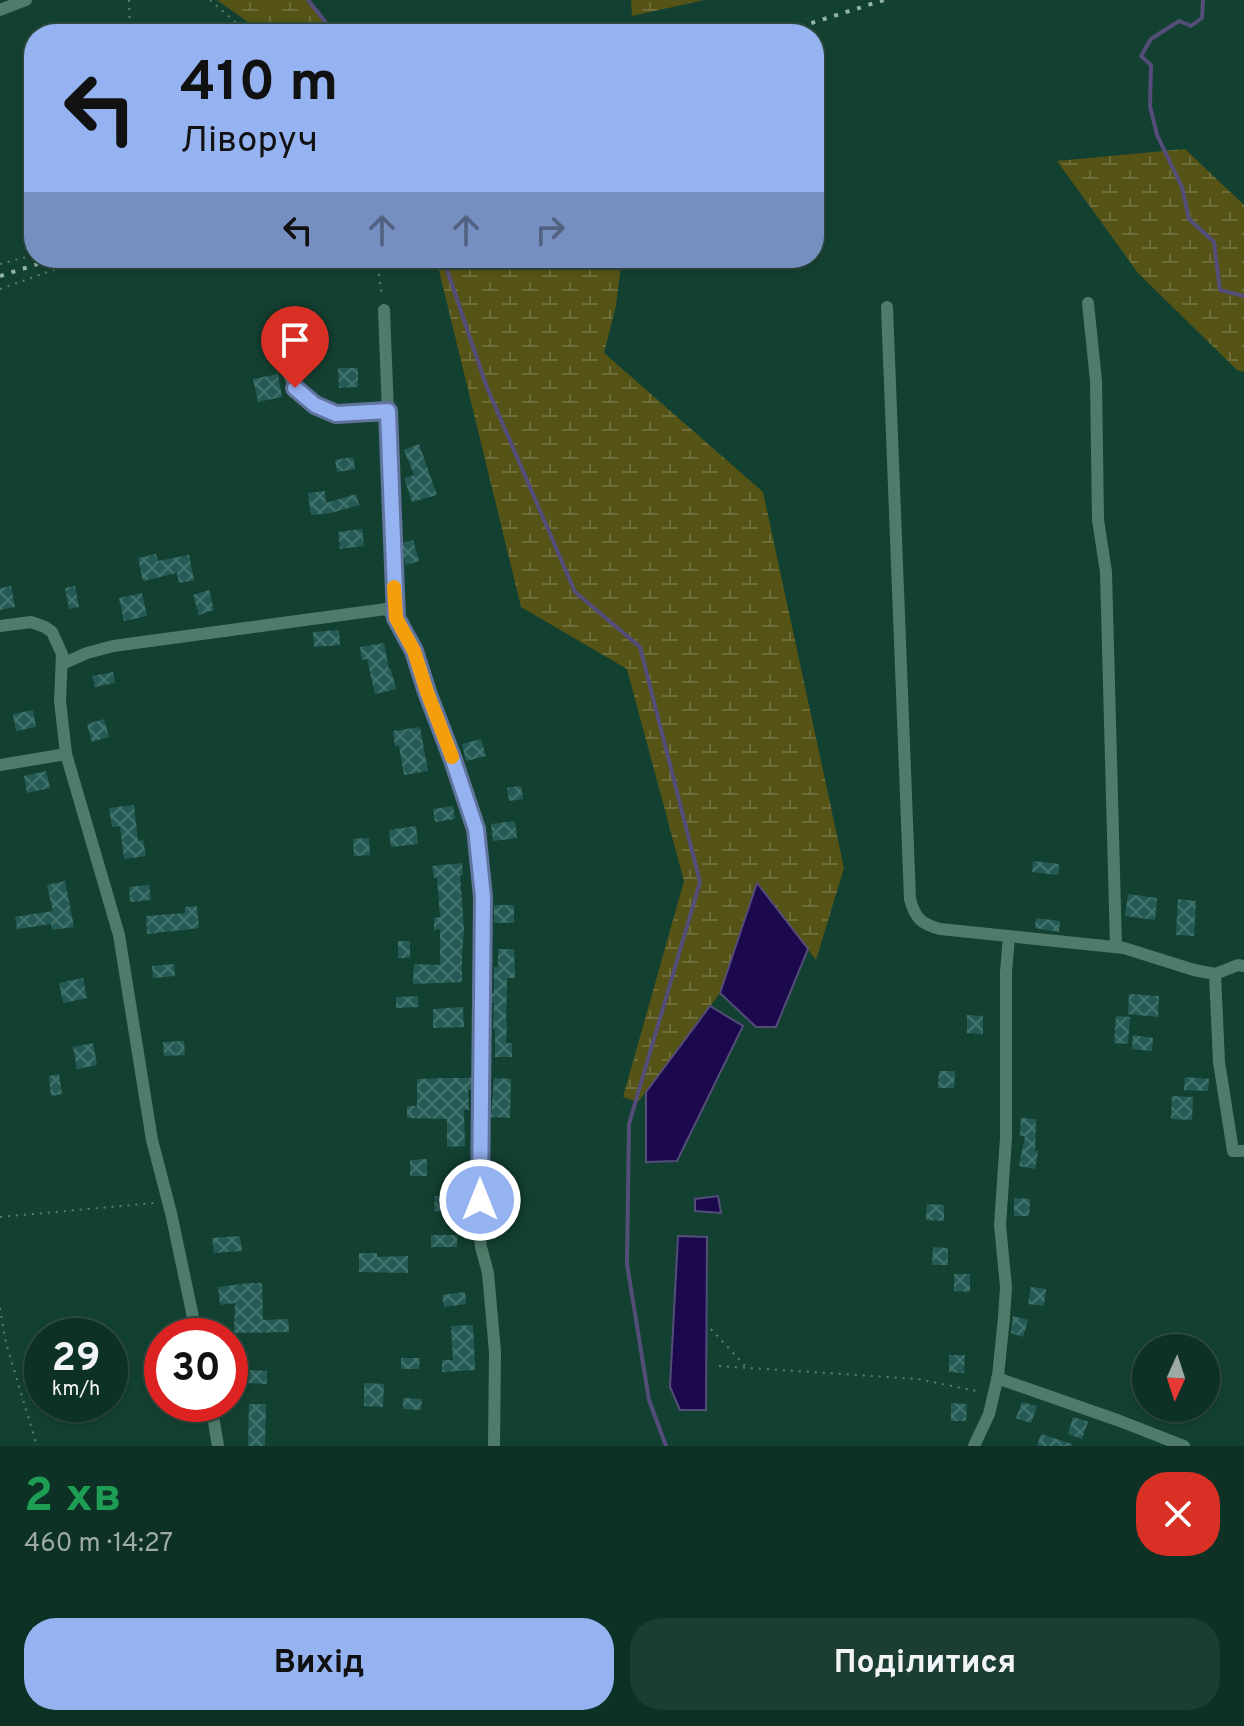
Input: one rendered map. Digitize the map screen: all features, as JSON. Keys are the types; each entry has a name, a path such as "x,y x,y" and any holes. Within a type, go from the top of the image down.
{"street":[{"path":"0,10 26,0"},
{"path":"1088,303 1096,381 1098,520 1106,572 1116,947"},
{"path":"887,307 910,899 918,920 928,926 1116,947 1215,974 1238,965 1244,966"},
{"path":"384,310 396,618"},
{"path":"285,365 295,388 315,405 336,414 388,411"},
{"path":"62,664 113,646 386,609 396,618 414,651 476,829 483,897 479,1229 488,1273 495,1352 494,1446"},
{"path":"0,626 31,622 45,627 52,632 62,654 60,701 66,754 119,935 152,1140 193,1318"},
{"path":"0,765 66,754"},
{"path":"974,1446 994,1395 1006,1287 1000,1225 1006,1138 1006,972 1009,936"},
{"path":"1215,974 1219,1062 1233,1151 1244,1151"},
{"path":"997,1378 1184,1446"},
{"path":"214,1422 218,1446"}],"path":[{"path":"129,0 130,24"},
{"path":"210,0 238,24"},
{"path":"0,264 24,258"},
{"path":"0,289 59,268"},
{"path":"378,268 384,310"},
{"path":"0,1217 167,1201"},
{"path":"0,1308 6,1343 37,1446"},
{"path":"711,1329 747,1368"},
{"path":"719,1366 918,1379 994,1395"}],"green space":[{"path":"217,0 307,0 326,24 251,24"},
{"path":"631,0 704,0 632,16"},
{"path":"1185,149 1244,205 1244,372 1237,370 1138,273 1057,161"},
{"path":"438,268 621,268 616,305 604,353 763,492 844,868 816,960 757,884 720,993 638,1102 623,1097 684,881 627,669 521,607"}],"shaded area":[{"path":"757,883 808,949 776,1027 756,1027 720,993"},
{"path":"710,1006 743,1026 677,1161 646,1162 646,1092"},
{"path":"718,1196 721,1213 695,1211 695,1199"},
{"path":"678,1236 707,1237 706,1410 680,1410 670,1387"}],"building":[{"path":"338,368 358,368 358,387 339,388"},
{"path":"278,374 282,397 258,402 253,379"},
{"path":"419,444 437,495 412,502 404,478 414,475 404,450"},
{"path":"353,457 355,469 337,472 335,460"},
{"path":"325,491 326,503 356,494 359,505 311,515 308,493"},
{"path":"362,529 364,546 340,549 338,532"},
{"path":"413,540 419,561 406,565 402,543"},
{"path":"156,554 158,561 189,555 194,580 179,583 177,573 143,581 138,558"},
{"path":"11,586 15,607 0,610 0,588"},
{"path":"75,586 79,607 69,609 65,588"},
{"path":"209,590 214,610 199,615 193,595"},
{"path":"142,593 147,616 124,621 119,598"},
{"path":"339,630 340,645 314,647 313,632"},
{"path":"384,643 396,689 375,694 367,659 362,660 360,647"},
{"path":"113,672 115,683 95,687 92,676"},
{"path":"33,710 36,727 16,731 13,714"},
{"path":"104,719 109,737 92,742 87,724"},
{"path":"420,727 428,771 404,775 393,731"},
{"path":"481,739 486,756 466,761 462,744"},
{"path":"46,771 50,788 27,793 24,776"},
{"path":"521,786 523,799 509,801 507,788"},
{"path":"134,805 138,841 143,840 146,856 124,859 120,826 112,827 109,808"},
{"path":"453,806 455,819 435,822 433,809"},
{"path":"515,821 517,838 493,841 491,824"},
{"path":"416,826 418,844 391,847 389,830"},
{"path":"369,838 370,855 354,856 353,839"},
{"path":"1033,861 1059,864 1058,875 1032,872"},
{"path":"462,863 462,982 413,984 414,964 440,965 440,929 434,930 434,918 440,917 437,877 434,878 432,866"},
{"path":"65,881 74,927 52,930 51,924 17,929 15,917 53,911 47,885"},
{"path":"149,885 151,900 130,902 129,887"},
{"path":"1128,894 1157,898 1155,920 1125,916"},
{"path":"1178,899 1196,901 1194,936 1176,935"},
{"path":"494,905 514,905 514,923 494,923"},
{"path":"197,906 199,928 147,934 146,916 185,913 185,907"},
{"path":"1036,918 1060,921 1059,932 1035,928"},
{"path":"398,941 410,941 410,958 398,958"},
{"path":"498,949 514,949 515,978 507,978 506,1021 506,1043 512,1043 512,1057 495,1057 494,1003 491,1003"},
{"path":"174,964 175,976 153,978 152,966"},
{"path":"83,978 87,998 63,1003 59,983"},
{"path":"1129,994 1159,996 1158,1017 1128,1014"},
{"path":"418,996 418,1007 396,1008 396,997"},
{"path":"463,1007 464,1027 433,1028 433,1009"},
{"path":"967,1015 983,1016 983,1034 967,1033"},
{"path":"1116,1016 1130,1017 1128,1044 1114,1043"},
{"path":"1133,1035 1153,1038 1152,1051 1132,1049"},
{"path":"184,1041 185,1055 164,1056 163,1042"},
{"path":"93,1043 97,1065 77,1069 73,1047"},
{"path":"939,1071 955,1071 954,1088 938,1088"},
{"path":"59,1074 62,1094 51,1096 49,1076"},
{"path":"1185,1077 1209,1079 1208,1091 1184,1090"},
{"path":"472,1078 472,1090 468,1090 469,1110 464,1110 465,1146 447,1147 447,1119 407,1118 407,1106 417,1106 417,1079"},
{"path":"494,1078 511,1079 510,1118 491,1117"},
{"path":"1172,1096 1193,1097 1192,1120 1171,1119"},
{"path":"1021,1118 1036,1119 1035,1151 1038,1151 1035,1169 1019,1166 1025,1136 1020,1136"},
{"path":"427,1159 427,1176 410,1176 410,1160"},
{"path":"435,1196 462,1197 461,1213 434,1211"},
{"path":"1014,1198 1030,1199 1029,1216 1014,1216"},
{"path":"927,1204 944,1205 944,1221 926,1220"},
{"path":"431,1235 457,1235 457,1247 431,1247"},
{"path":"240,1236 242,1251 214,1253 212,1238"},
{"path":"933,1247 948,1248 948,1265 932,1265"},
{"path":"359,1253 377,1253 377,1257 408,1256 408,1273 359,1272"},
{"path":"954,1274 970,1274 970,1292 954,1291"},
{"path":"262,1283 263,1320 288,1319 289,1332 248,1333 248,1318 234,1318 235,1303 220,1305 218,1287"},
{"path":"1031,1287 1046,1289 1044,1306 1028,1304"},
{"path":"465,1292 466,1304 444,1307 442,1295"},
{"path":"1013,1316 1028,1320 1023,1337 1011,1333"},
{"path":"473,1325 475,1370 442,1372 442,1360 453,1360 451,1326"},
{"path":"949,1355 965,1355 964,1373 949,1372"},
{"path":"401,1358 420,1358 419,1369 401,1369"},
{"path":"248,1370 267,1371 267,1384 248,1383"},
{"path":"364,1383 384,1384 383,1407 364,1406"},
{"path":"403,1398 422,1399 421,1410 403,1409"},
{"path":"1022,1402 1037,1406 1031,1423 1016,1418"},
{"path":"951,1403 967,1404 966,1421 951,1421"},
{"path":"249,1404 266,1404 265,1446 248,1446"},
{"path":"1073,1417 1088,1422 1082,1439 1068,1434"},
{"path":"1041,1434 1072,1444 1072,1446 1037,1446"}],"waterway":[{"path":"308,0 327,24"},
{"path":"1203,0 1202,18 1191,26 1179,21 1151,39 1141,56 1151,65 1150,106 1157,135 1182,187 1189,219 1214,242 1220,290 1244,296"},
{"path":"446,268 486,385 575,592 640,647 700,882 629,1124 627,1264 649,1400 666,1446"}],"railway":[{"path":"808,24 884,0"},
{"path":"0,276 25,268"}],"slow traffic":[{"path":"394,587 396,618 414,651 452,757"}],"route":[{"path":"295,388 315,405 336,414 388,411 396,618 414,651 476,829 483,897 480,1200"}]}
